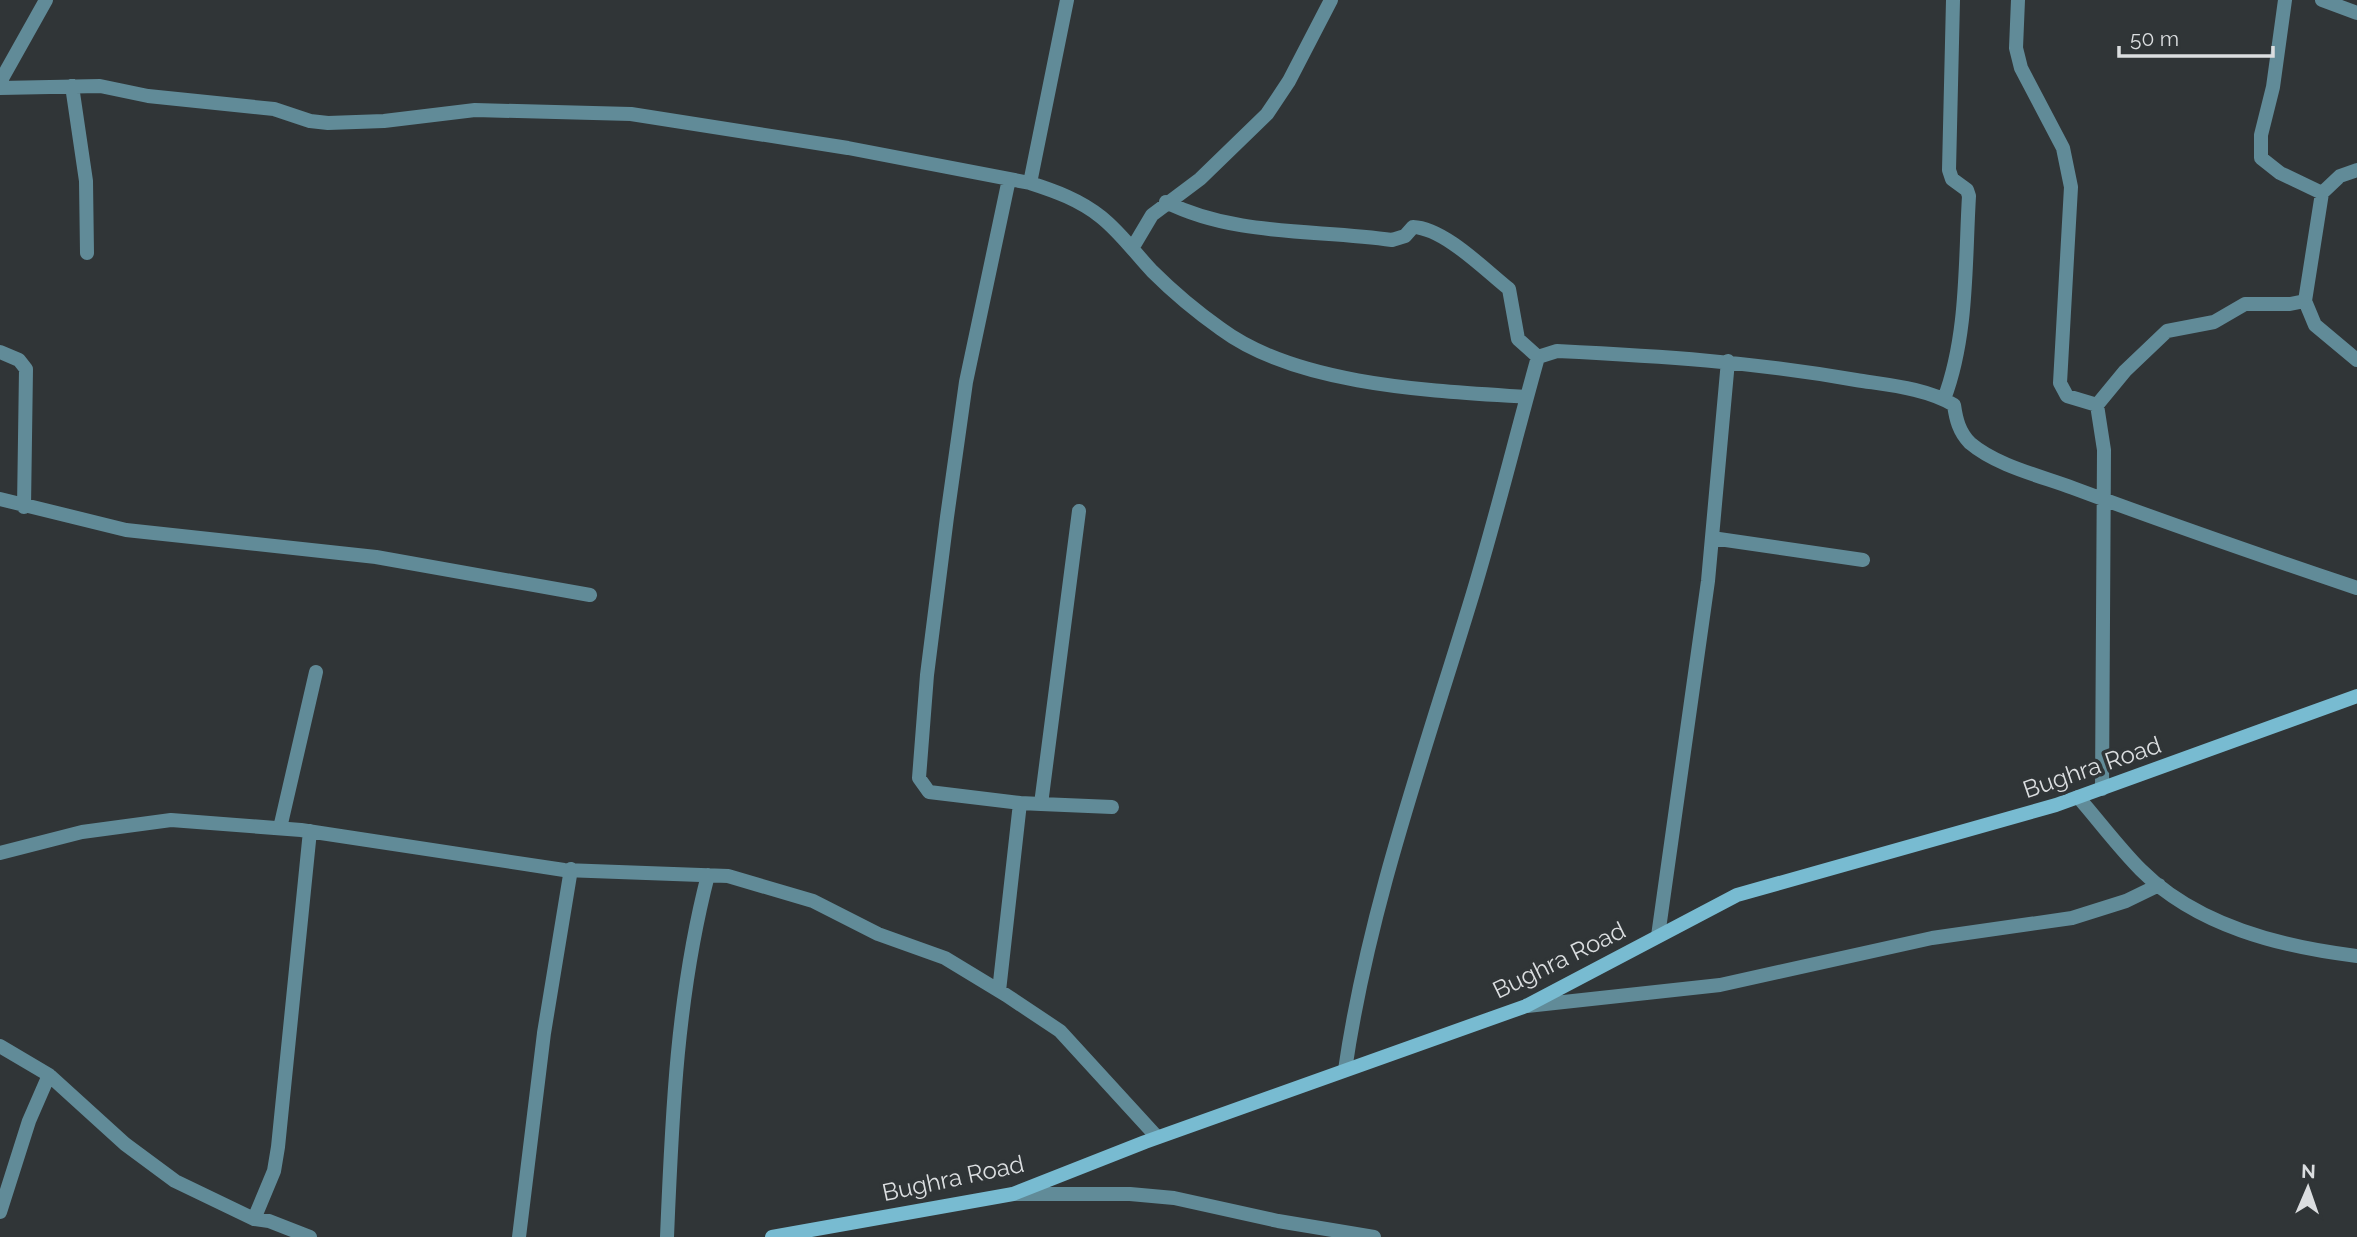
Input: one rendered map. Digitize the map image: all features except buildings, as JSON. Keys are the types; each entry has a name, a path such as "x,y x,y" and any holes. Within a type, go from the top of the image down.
{"street":[{"path":"46,0 0,85 100,86 148,96 274,109 310,121 328,123 384,121 475,110 631,114 848,148 1030,183 1058,191 1100,216 1133,247 1153,272 1220,329 1251,349 1376,384 1433,393 1527,397"},
{"path":"1030,183 1067,0"},
{"path":"1133,247 1152,215 1200,179 1267,114 1289,81 1331,0"},
{"path":"1944,399 1952,378 1962,308 1969,196 1967,190 1952,179 1949,170 1953,0"},
{"path":"2018,0 2016,48 2021,68 2058,135 2071,187 2060,383 2067,396 2097,405"},
{"path":"2285,0 2273,87 2261,135 2261,158 2280,173 2322,193"},
{"path":"2322,0 2357,13"},
{"path":"72,86 86,181 87,253"},
{"path":"2357,170 2340,176 2322,193 2305,301 2315,326 2357,360"},
{"path":"1009,179 966,382 927,675 919,778 929,792 943,796 1112,807"},
{"path":"1166,202 1190,214 1286,230 1392,240 1405,236 1413,228 1427,229 1443,238 1508,289 1518,339 1538,357"},
{"path":"2102,789 2103,436 2098,423 2097,405 2125,371 2167,331 2214,321 2245,304 2290,304 2305,301"},
{"path":"1538,357 1557,351 1728,360 1894,386 1944,399 1954,405 1957,424 1972,445 2004,461 2165,524 2357,588"},
{"path":"0,352 19,360 26,369 24,507"},
{"path":"1345,1070 1355,995 1414,780 1471,602 1538,357"},
{"path":"1658,936 1712,538 1728,360"},
{"path":"0,499 126,530 376,557 590,595"},
{"path":"1041,804 1079,511"},
{"path":"1712,538 1863,560"},
{"path":"280,828 316,672"},
{"name":"Bughra Road","path":"772,1237 1013,1194 1157,1137 1525,1006 1737,895 2078,797 2357,696"},
{"path":"2078,797 2141,870 2209,919 2292,945 2357,956"},
{"path":"999,991 1020,803"},
{"path":"0,853 82,832 171,820 310,831 571,869 728,876 813,901 878,934 946,958 1060,1031 1157,1137"},
{"path":"254,1219 274,1171 278,1147 310,831"},
{"path":"519,1237 544,1033 571,869"},
{"path":"667,1237 674,1073 682,997 692,937 708,875"},
{"path":"1525,1006 1720,985 1932,938 2072,918 2126,901 2159,885"},
{"path":"0,1046 49,1075 125,1144 195,1193 254,1219 269,1221 310,1237"},
{"path":"0,1212 29,1121 49,1075"},
{"path":"1013,1194 1130,1194 1174,1198 1278,1221 1374,1237"}]}
